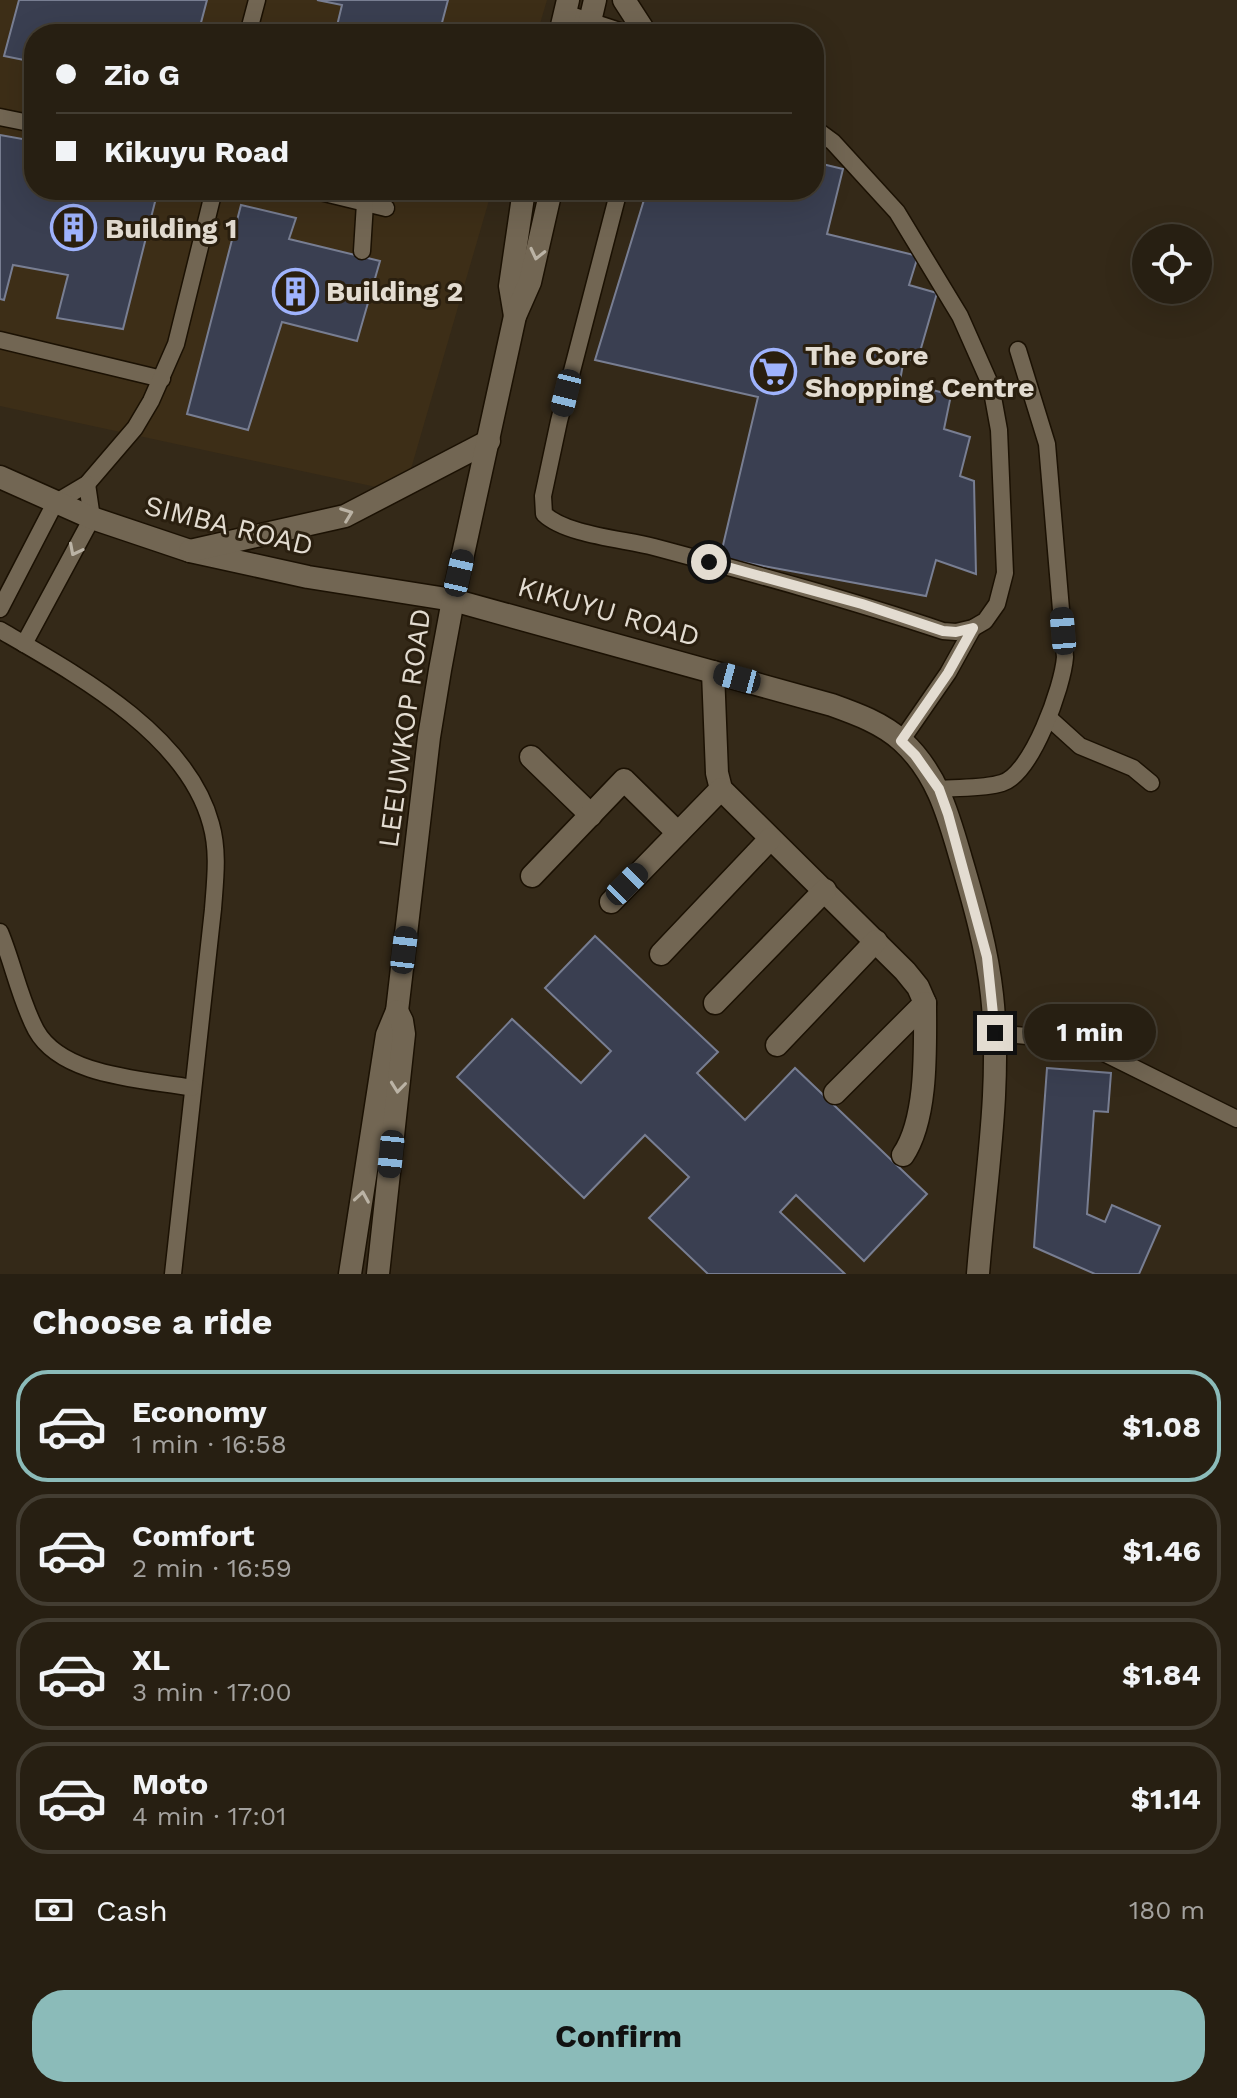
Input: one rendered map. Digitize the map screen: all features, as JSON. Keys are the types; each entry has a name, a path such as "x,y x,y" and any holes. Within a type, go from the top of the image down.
{"street":[{"path":"624,0 640,24"},
{"name":"LEEUWKOP ROAD","path":"515,316 510,286 523,200"},
{"name":"LEEUWKOP ROAD","path":"350,1274 387,1035 397,1011 429,737 453,600 515,316 530,282 549,200"},
{"path":"190,551 345,516 381,499 428,470 489,441"},
{"name":"SIMBA ROAD","path":"0,477 92,518 190,551 308,577 453,600"},
{"name":"KIKUYU ROAD","path":"453,600 832,705 866,718 901,741 915,755 939,789 968,881 987,957 995,1033 978,1274"},
{"path":"713,672 717,773 721,789 905,971 918,987 925,1003 919,1113 910,1144 903,1155"},
{"path":"531,757 591,815"},
{"path":"532,876 624,780 678,833"},
{"path":"611,902 721,789"},
{"path":"661,954 770,839"},
{"path":"715,1003 825,890"},
{"path":"777,1045 876,941"},
{"path":"835,1093 925,1003"},
{"name":"LEEUWKOP ROAD","path":"378,1274 404,1034 397,1011"}],"lane":[{"path":"251,24 257,0"},
{"path":"564,16 591,18"},
{"path":"0,117 22,126"},
{"path":"616,200 559,421 543,496 544,514 562,526 632,541 795,585 943,631 973,628 985,621 997,604 1005,573 999,430 991,386 960,316 897,212 824,135"},
{"path":"0,609 55,503 87,484 135,428 162,379 176,344 212,200"},
{"path":"353,200 386,208"},
{"path":"362,251 365,203"},
{"path":"0,340 162,379"},
{"path":"939,789 1003,783 1013,776 1049,718 1064,675 1064,642 1047,444 1018,350"},
{"path":"24,644 92,518 87,484"},
{"path":"901,741 948,673 973,628"},
{"path":"0,630 125,710 160,741 201,795 212,826 217,862 173,1274"},
{"path":"1049,718 1080,746 1133,768 1151,783"},
{"path":"0,932 35,1028 55,1052 84,1068 192,1088"},
{"path":"995,1033 1069,1040 1096,1049 1237,1119"}],"shaded area":[{"path":"0,0 547,0 540,24 24,24 24,200 489,200 404,493 0,406"}],"building":[{"path":"19,0 207,0 201,24 24,24 24,60 4,56"},
{"path":"317,0 448,0 442,24 337,24 342,5"},
{"name":"Building 1","path":"0,135 24,139 24,200 155,200 123,329 57,318 68,275 13,265 4,300 0,299"},
{"name":"The Core Shopping Centre","path":"824,164 843,169 827,234 918,256 909,285 937,293 917,362 904,358 900,381 951,395 944,429 970,437 960,476 974,481 976,574 936,560 926,596 720,558 758,397 595,360 644,200 824,200"},
{"name":"Building 2","path":"241,205 296,218 289,239 380,261 357,341 282,322 248,430 187,414"},
{"path":"595,936 718,1052 697,1073 745,1120 795,1068 927,1194 864,1261 796,1195 780,1212 845,1274 708,1274 649,1218 689,1177 645,1135 584,1198 457,1077 512,1019 581,1083 611,1051 545,988"},
{"path":"1047,1068 1111,1073 1108,1112 1094,1111 1087,1214 1105,1222 1112,1205 1160,1226 1139,1274 1095,1274 1034,1247"}],"place":[{"name":"Building 1","path":"74,228"},
{"name":"Building 2","path":"295,291"},
{"name":"The Core Shopping Centre","path":"774,371"}],"route":[{"path":"709,562 862,604 943,631 973,628 948,673 901,741 939,789 948,814 987,957 995,1033"}]}
